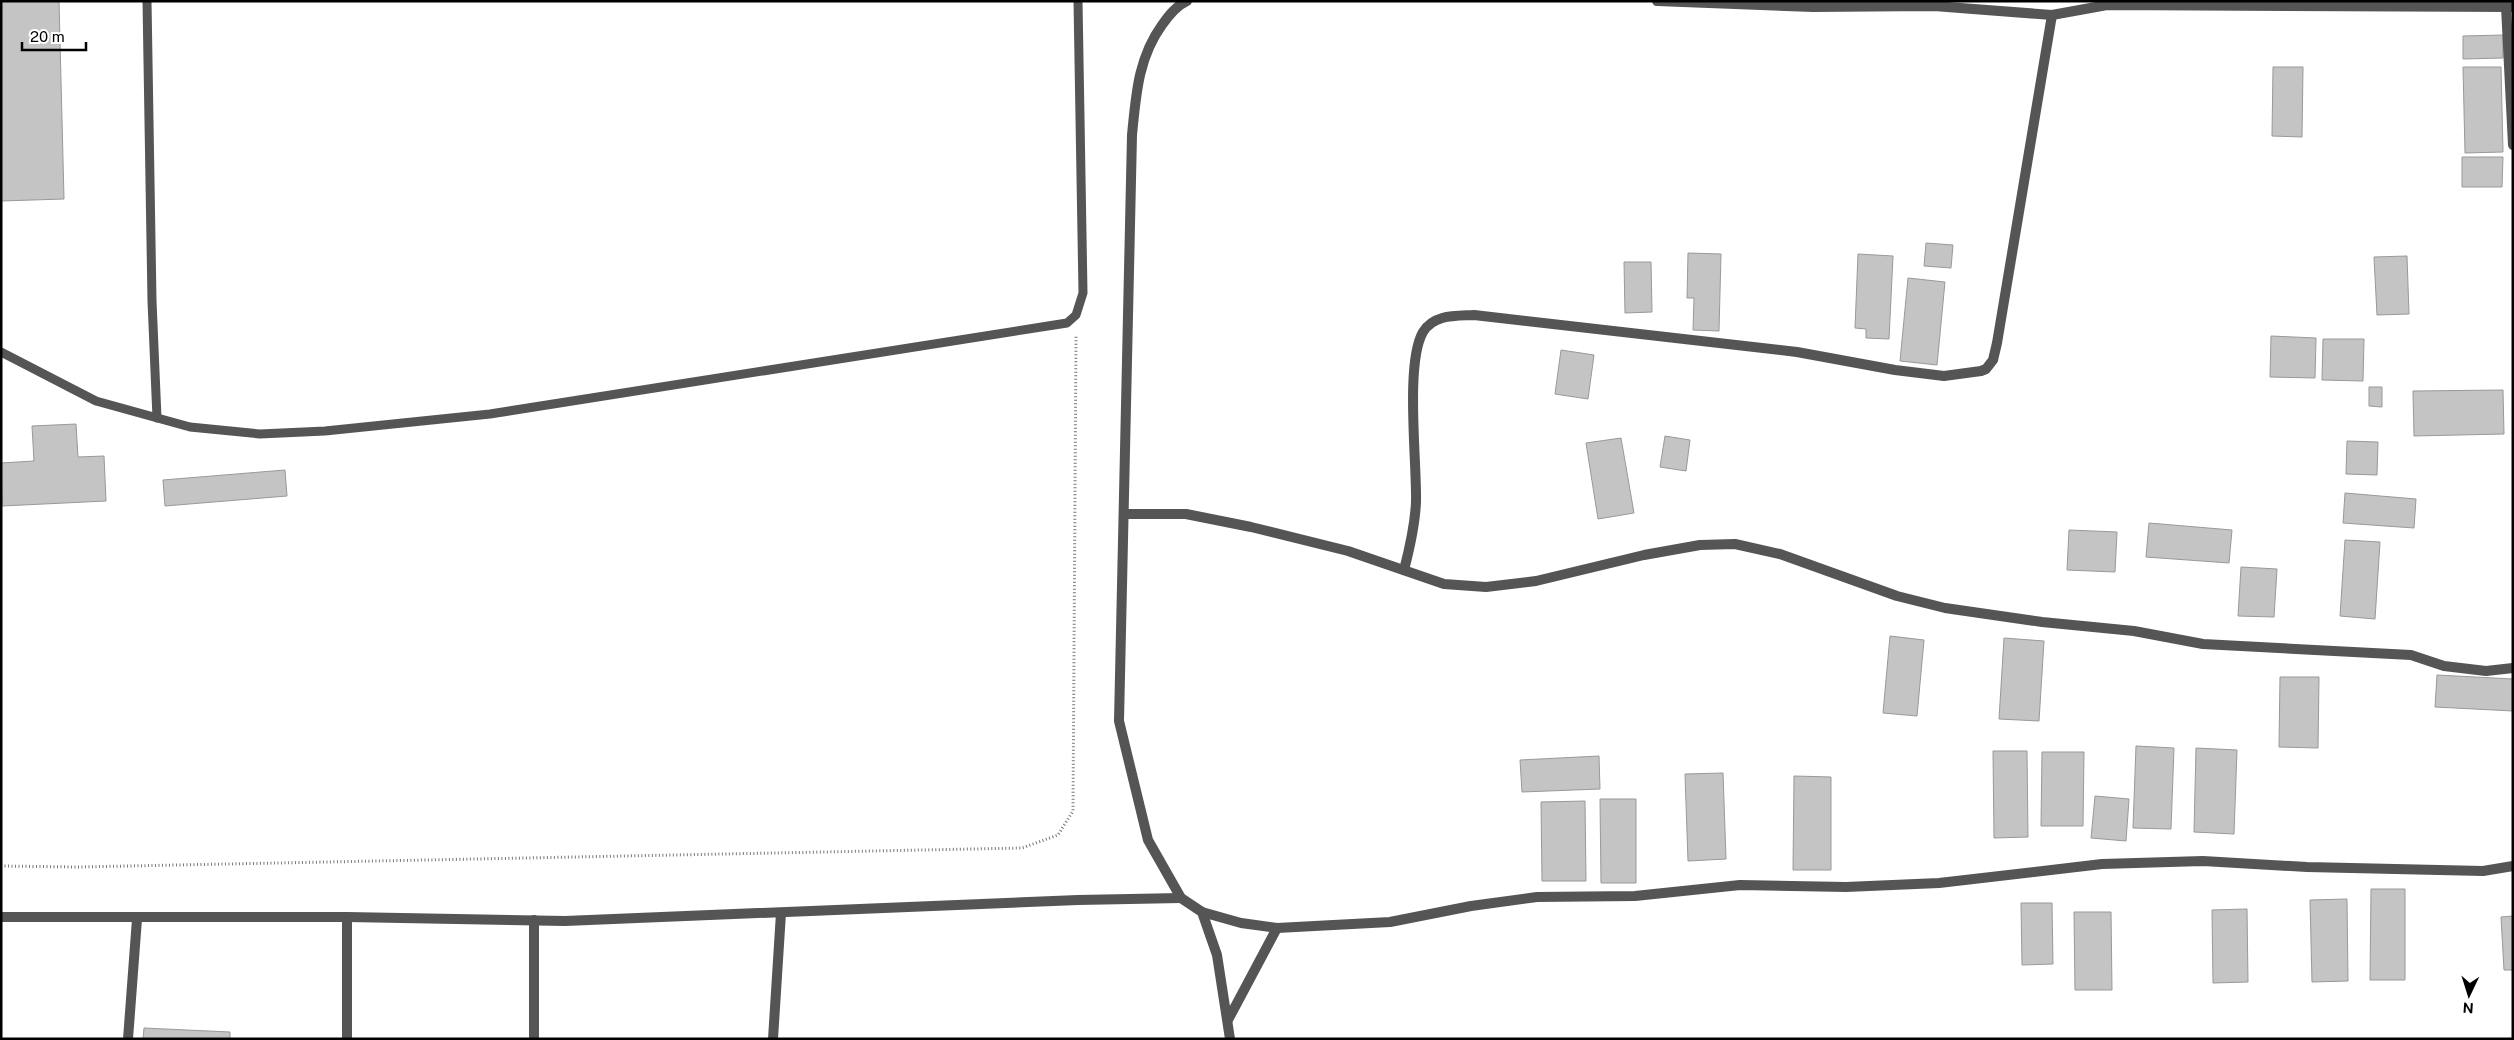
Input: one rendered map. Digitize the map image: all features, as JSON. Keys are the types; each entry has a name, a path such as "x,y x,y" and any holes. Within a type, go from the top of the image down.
{"street":[{"path":"1187,1 1174,9 1156,34 1141,64 1132,135 1119,721 1148,840 1182,898 1202,912 1242,923 1277,928 1390,922 1471,906 1537,897 1635,896 1740,885 1846,887 1938,883 2102,864 2203,861 2307,867 2483,871 2513,866"},
{"path":"1657,1 1813,7 1934,6 2052,15 2107,5 2509,7 2513,145"},
{"path":"1404,570 1413,531 1416,503 1414,381 1416,350 1423,332 1432,322 1445,317 1474,316 1797,352 1895,370 1944,376 1986,369 1992,360 1997,343 2052,15"},
{"path":"1124,514 1195,516 1348,551 1444,584 1486,587 1536,581 1644,555 1700,545 1735,544 1780,554 1897,596 1945,608 2042,622 2134,631 2203,644 2411,655 2444,666 2486,671 2513,668"},
{"path":"1,917 137,919 346,917 534,920 781,913 1087,899 1182,898"},
{"path":"1202,912 1217,955 1230,1039"},
{"path":"773,1039 781,913"},
{"path":"346,917 347,1039"},
{"path":"128,1039 137,919"},
{"path":"534,920 534,1039"},
{"path":"1228,1020 1277,928"}],"lane":[{"path":"147,1 152,301 157,418"},
{"path":"1,352 96,401 190,427 260,434 325,431 490,414 1067,324 1076,314 1083,293 1078,1"}],"path":[{"path":"1,866 78,867 1022,848 1058,835 1073,812 1076,314"}],"building":[{"path":"1,1 59,1 64,199 1,201"},
{"path":"2503,35 2503,58 2463,59 2463,36"},
{"path":"2273,67 2303,67 2302,137 2272,136"},
{"path":"2463,67 2501,67 2503,152 2465,153"},
{"path":"2462,157 2503,157 2502,187 2462,187"},
{"path":"1926,243 1953,245 1951,268 1924,266"},
{"path":"1688,253 1721,254 1719,331 1693,330 1694,298 1687,298"},
{"path":"1858,254 1893,256 1889,339 1866,338 1866,329 1855,328"},
{"path":"2407,256 2409,314 2377,315 2374,257"},
{"path":"1624,262 1651,262 1652,312 1625,313"},
{"path":"1908,278 1945,282 1937,365 1900,361"},
{"path":"2271,336 2316,338 2315,378 2270,377"},
{"path":"2323,339 2364,339 2363,381 2322,380"},
{"path":"1561,350 1594,355 1588,399 1555,394"},
{"path":"2369,387 2382,387 2382,407 2369,406"},
{"path":"2503,390 2504,434 2414,436 2413,391"},
{"path":"76,424 78,457 104,456 106,501 2,506 1,463 34,461 32,426"},
{"path":"1665,436 1690,440 1686,471 1660,467"},
{"path":"1621,438 1634,513 1598,519 1586,443"},
{"path":"2347,441 2378,442 2377,475 2346,474"},
{"path":"285,470 287,496 165,506 163,480"},
{"path":"2345,493 2416,499 2414,528 2343,523"},
{"path":"2149,523 2232,530 2229,563 2146,557"},
{"path":"2069,530 2117,532 2115,572 2067,570"},
{"path":"2345,540 2380,542 2375,619 2340,616"},
{"path":"2241,567 2277,569 2274,617 2238,616"},
{"path":"1890,636 1924,640 1917,716 1883,713"},
{"path":"2004,638 2044,641 2039,721 1999,719"},
{"path":"2437,675 2513,679 2513,711 2435,707"},
{"path":"2280,677 2319,677 2318,748 2279,747"},
{"path":"2136,746 2174,748 2171,829 2133,828"},
{"path":"2196,748 2237,750 2234,834 2194,832"},
{"path":"1993,751 2027,751 2028,837 1994,838"},
{"path":"2042,752 2084,752 2083,826 2041,826"},
{"path":"1599,756 1600,789 1522,792 1520,760"},
{"path":"1723,773 1726,859 1688,861 1685,774"},
{"path":"1794,776 1831,777 1831,870 1793,870"},
{"path":"2095,796 2129,799 2126,841 2091,838"},
{"path":"1600,799 1636,799 1636,883 1601,883"},
{"path":"1585,801 1586,881 1542,881 1541,802"},
{"path":"2371,889 2405,889 2405,980 2370,980"},
{"path":"2347,899 2348,981 2312,982 2310,900"},
{"path":"2021,903 2052,903 2053,964 2022,965"},
{"path":"2247,909 2248,982 2213,983 2212,910"},
{"path":"2074,912 2111,912 2112,990 2075,990"},
{"path":"2513,916 2513,970 2504,970 2501,917"},
{"path":"144,1028 230,1032 230,1039 143,1039"}]}
